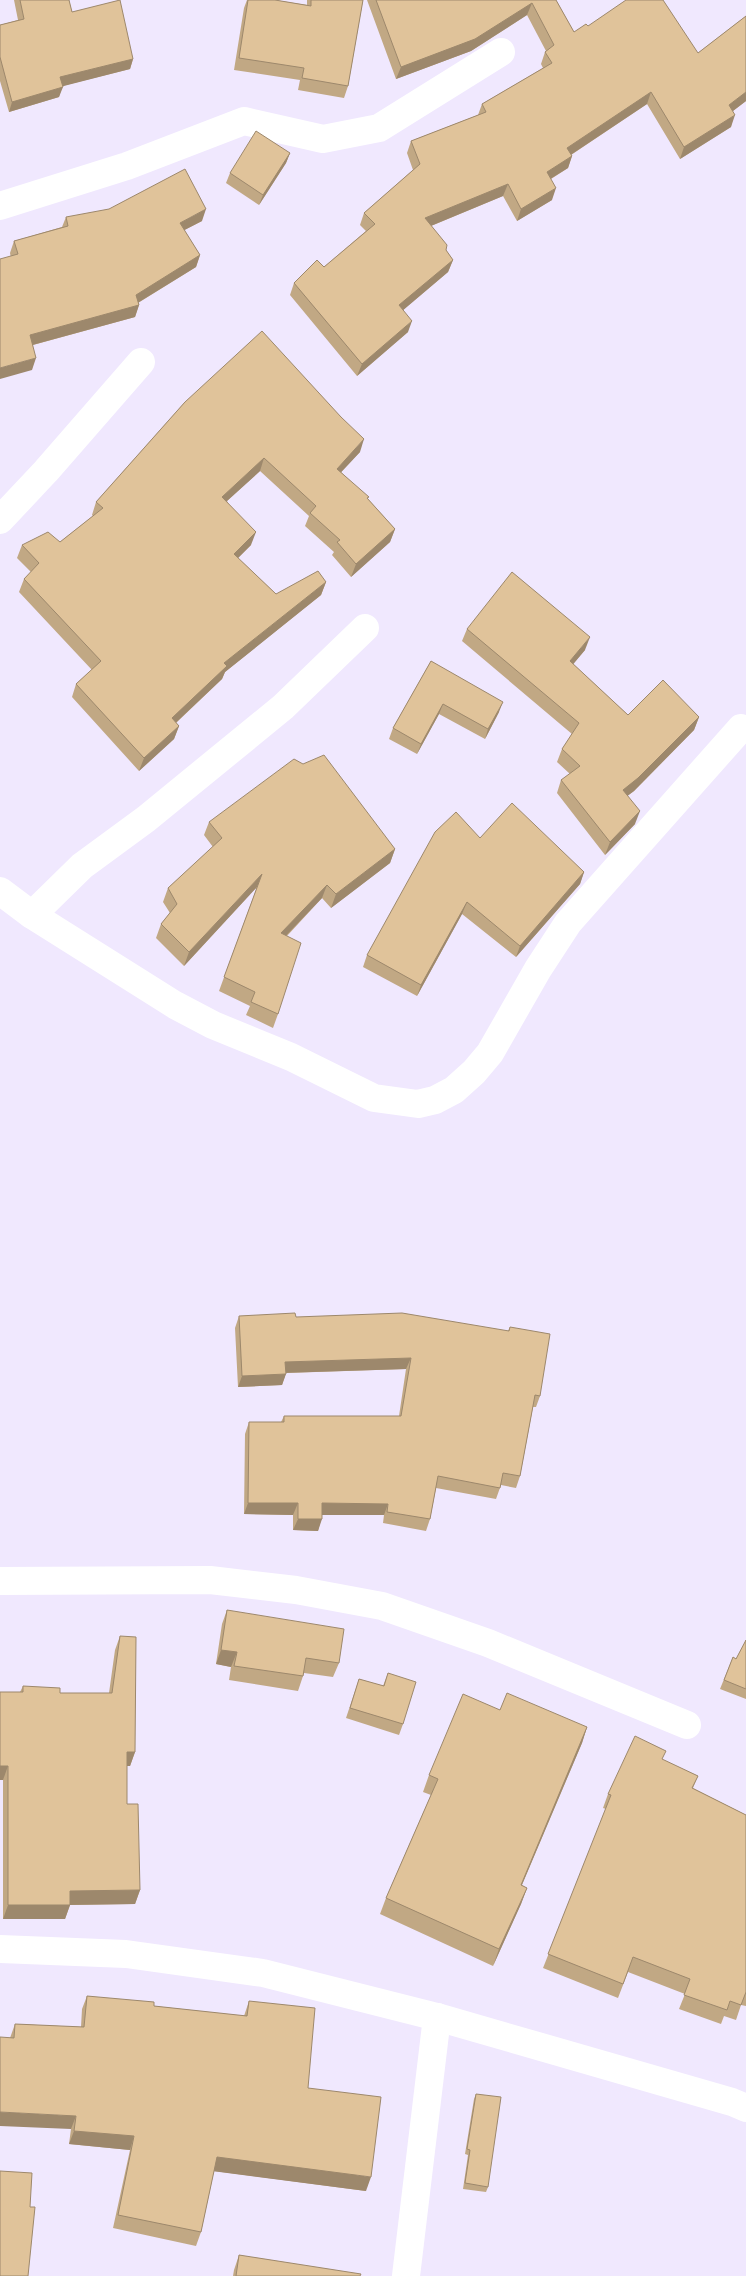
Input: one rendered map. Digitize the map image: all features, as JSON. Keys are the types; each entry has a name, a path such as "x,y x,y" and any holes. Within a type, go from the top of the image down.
{"street":[{"path":"0,206 127,166 244,121 323,139 379,128 501,52"},
{"path":"0,520 46,471 141,362"},
{"path":"32,915 82,866 146,819 283,707 365,628"},
{"path":"0,891 32,915 175,1005 213,1025 291,1058 374,1098 418,1104 434,1100 454,1090 474,1072 490,1053 538,969 568,923 742,728"},
{"path":"0,1581 210,1580 296,1590 382,1606 488,1643 687,1725"},
{"path":"0,1949 126,1954 263,1973 437,2017 732,2102 746,2108"},
{"path":"406,2276 437,2017"}],"building":[{"path":"20,0 69,0 72,12 120,0 133,59 60,77 63,87 12,102 0,57 0,25 24,19"},
{"path":"248,0 275,0 311,6 311,0 363,0 348,86 302,78 304,68 239,58"},
{"path":"376,0 556,0 574,32 586,24 588,26 626,0 663,0 698,53 746,16 746,92 729,105 735,115 684,147 651,92 567,148 572,156 547,172 556,188 521,209 508,184 425,218 447,245 446,250 453,260 399,305 412,321 362,364 294,283 317,260 324,267 375,224 364,213 420,164 411,141 486,112 482,104 552,63 545,52 554,45 532,3 475,39 401,67"},
{"path":"256,131 290,153 263,195 230,173"},
{"path":"185,169 206,209 180,223 200,255 136,295 139,305 30,335 36,358 0,368 0,259 18,254 14,241 68,226 66,217 109,209"},
{"path":"262,331 341,417 364,439 337,469 369,497 367,498 395,529 356,564 337,542 340,540 310,513 316,506 264,458 222,497 256,532 234,554 276,594 318,571 326,582 224,663 227,666 172,718 179,726 144,758 76,684 101,661 24,579 39,563 22,545 48,532 60,542 103,508 96,502 185,402"},
{"path":"512,572 590,637 570,661 628,715 663,680 699,717 638,778 623,790 640,811 610,842 561,780 580,766 562,749 579,723 467,629"},
{"path":"431,661 503,702 488,729 443,704 421,744 393,728"},
{"path":"324,755 395,849 336,894 327,885 281,933 301,943 278,1014 251,1002 255,992 224,977 262,874 189,952 161,924 177,904 168,888 222,838 209,822 294,759 303,764"},
{"path":"512,803 584,872 520,946 467,902 421,985 367,955 435,832 456,812 480,838"},
{"path":"295,1313 296,1317 402,1313 509,1331 510,1327 550,1334 540,1396 535,1395 520,1476 503,1473 500,1488 438,1476 430,1519 387,1512 388,1504 322,1503 322,1519 298,1519 298,1503 248,1503 249,1422 284,1422 284,1416 401,1416 411,1358 285,1362 286,1374 242,1376 239,1316"},
{"path":"227,1610 344,1629 339,1663 306,1658 303,1676 234,1666 237,1652 221,1650"},
{"path":"120,1636 136,1637 135,1752 127,1752 127,1804 138,1804 140,1890 70,1891 70,1905 8,1905 8,1766 0,1766 0,1692 23,1692 23,1686 60,1688 60,1693 112,1693"},
{"path":"746,1640 746,1689 724,1680 733,1657 736,1659"},
{"path":"388,1673 416,1682 403,1724 350,1708 359,1679 384,1686"},
{"path":"507,1693 587,1727 521,1885 527,1888 499,1949 386,1898 438,1779 429,1775 463,1694 500,1710"},
{"path":"635,1736 666,1751 662,1759 698,1776 692,1788 746,1815 746,1992 741,2005 730,2001 727,2010 684,1995 690,1979 633,1957 623,1984 548,1954 611,1795 608,1794"},
{"path":"87,1996 154,2002 154,2006 247,2016 249,2001 315,2008 308,2088 381,2097 371,2177 217,2157 201,2232 118,2215 134,2136 74,2131 76,2116 0,2112 0,2037 14,2038 15,2024 84,2027"},
{"path":"476,2094 501,2097 488,2187 465,2183 470,2150 467,2149"},
{"path":"0,2171 32,2173 30,2207 35,2207 28,2276 0,2276"},
{"path":"239,2255 361,2274 360,2276 236,2276"}]}
